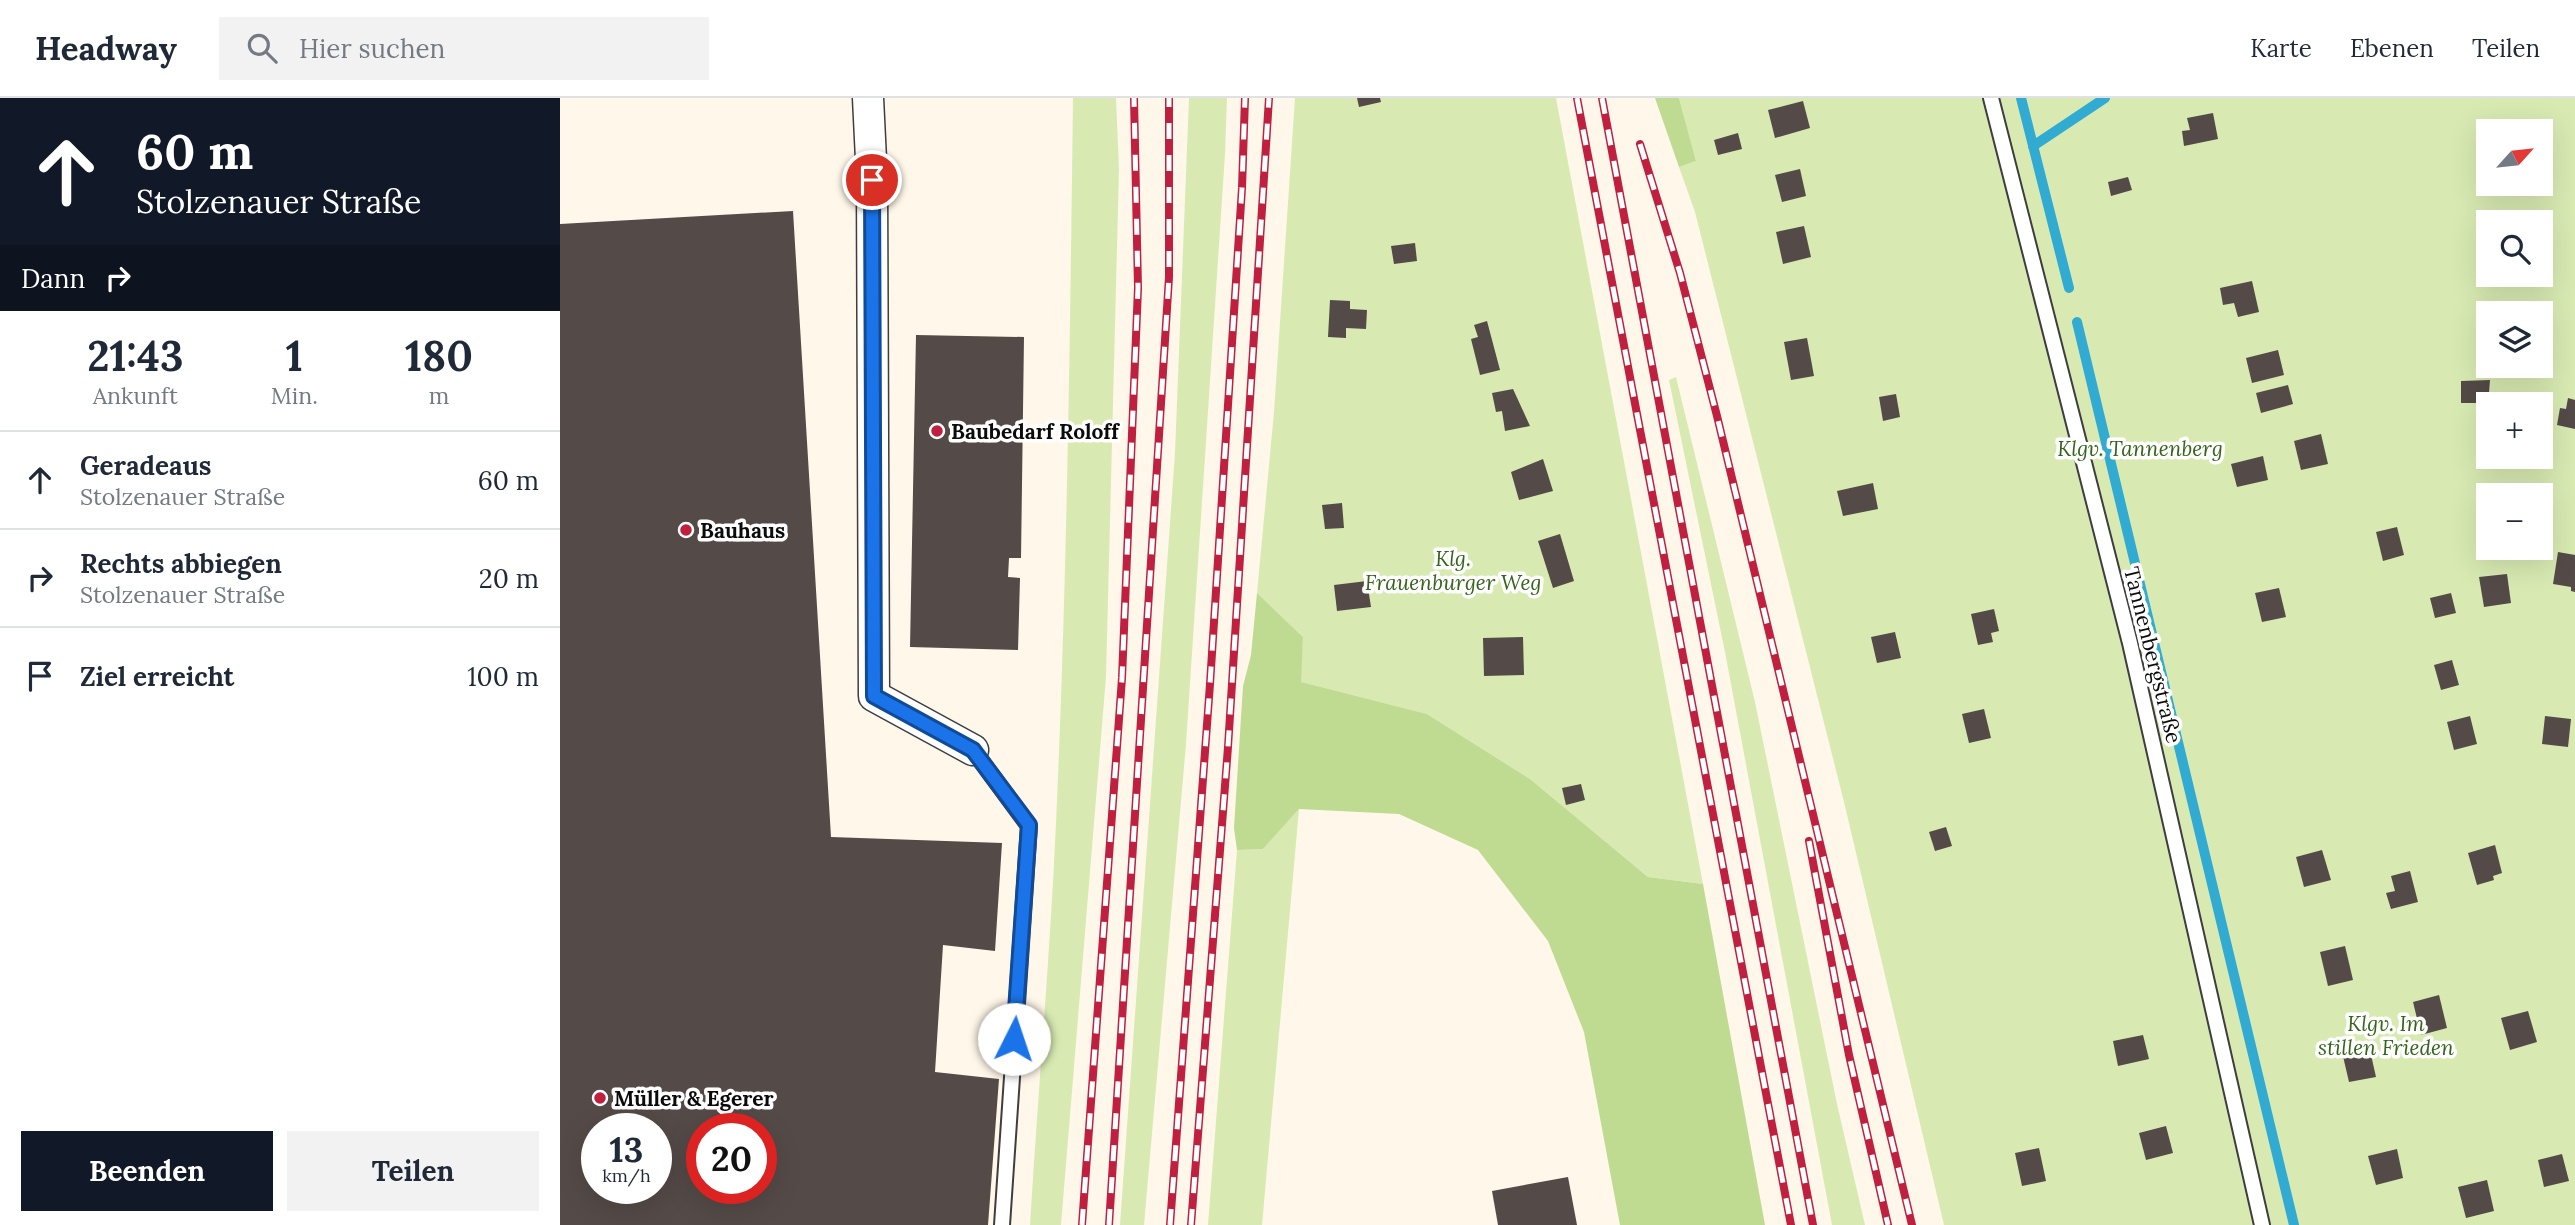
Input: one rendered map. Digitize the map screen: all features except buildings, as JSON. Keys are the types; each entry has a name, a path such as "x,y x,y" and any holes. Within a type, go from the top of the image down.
{"street":[{"path":"868,98 872,180 874,696 973,750"}],"lane":[{"name":"Tannenbergstraße","path":"1991,98 2130,643 2262,1225"},
{"path":"973,750 1029,825 1002,1225"}],"green space":[{"path":"1073,98 1116,98 1119,169 1106,677 1061,1225 1030,1225 1051,924 1060,733 1068,461"},
{"path":"1189,98 1227,98 1225,154 1186,744 1144,1225 1120,1225 1175,453"},
{"name":"Klg. Frauenburger Weg","path":"1295,98 1556,98 1703,884 1648,877 1530,779 1427,714 1300,682 1303,637 1257,593 1274,412"},
{"path":"1655,98 1679,98 1696,161 1679,167"},
{"name":"Klgv. Tannenberg","path":"1679,98 2575,98 2575,1225 1944,1225 1844,802 1695,212 1679,167 1696,161"},
{"path":"1676,377 1755,702 1837,1104 1865,1225 1832,1225 1725,652 1669,380"},
{"path":"1257,593 1303,637 1301,682 1427,714 1530,779 1648,877 1703,884 1765,1225 1620,1225 1584,1032 1548,941 1478,850 1399,814 1299,809 1263,849 1237,850 1234,828 1243,686 1251,655"},
{"path":"1299,809 1262,1225 1208,1225 1237,850 1263,849"}],"waterway":[{"path":"2021,98 2069,288"},
{"path":"2033,146 2105,98"},
{"path":"2077,322 2294,1225"}],"railway":[{"path":"1082,1225 1122,678 1138,288 1134,98"},
{"path":"1109,1225 1169,277 1169,98"},
{"path":"1170,1225 1210,684 1242,188 1245,98"},
{"path":"1191,1225 1228,747 1269,98"},
{"path":"1577,98 1791,1225"},
{"path":"1602,98 1813,1225"},
{"path":"1640,144 1680,273 1717,416 1912,1225"},
{"path":"1809,841 1849,1055 1888,1225"}],"place":[{"name":"Baubedarf Roloff","path":"937,431"},
{"name":"Bauhaus","path":"686,530"},
{"name":"Müller & Egerer","path":"600,1098"}],"route":[{"path":"872,180 874,696 973,750 1029,825 1014,1039"}],"park label":[{"name":"Klgv. Im stillen Frieden","path":"2386,1035"}]}
